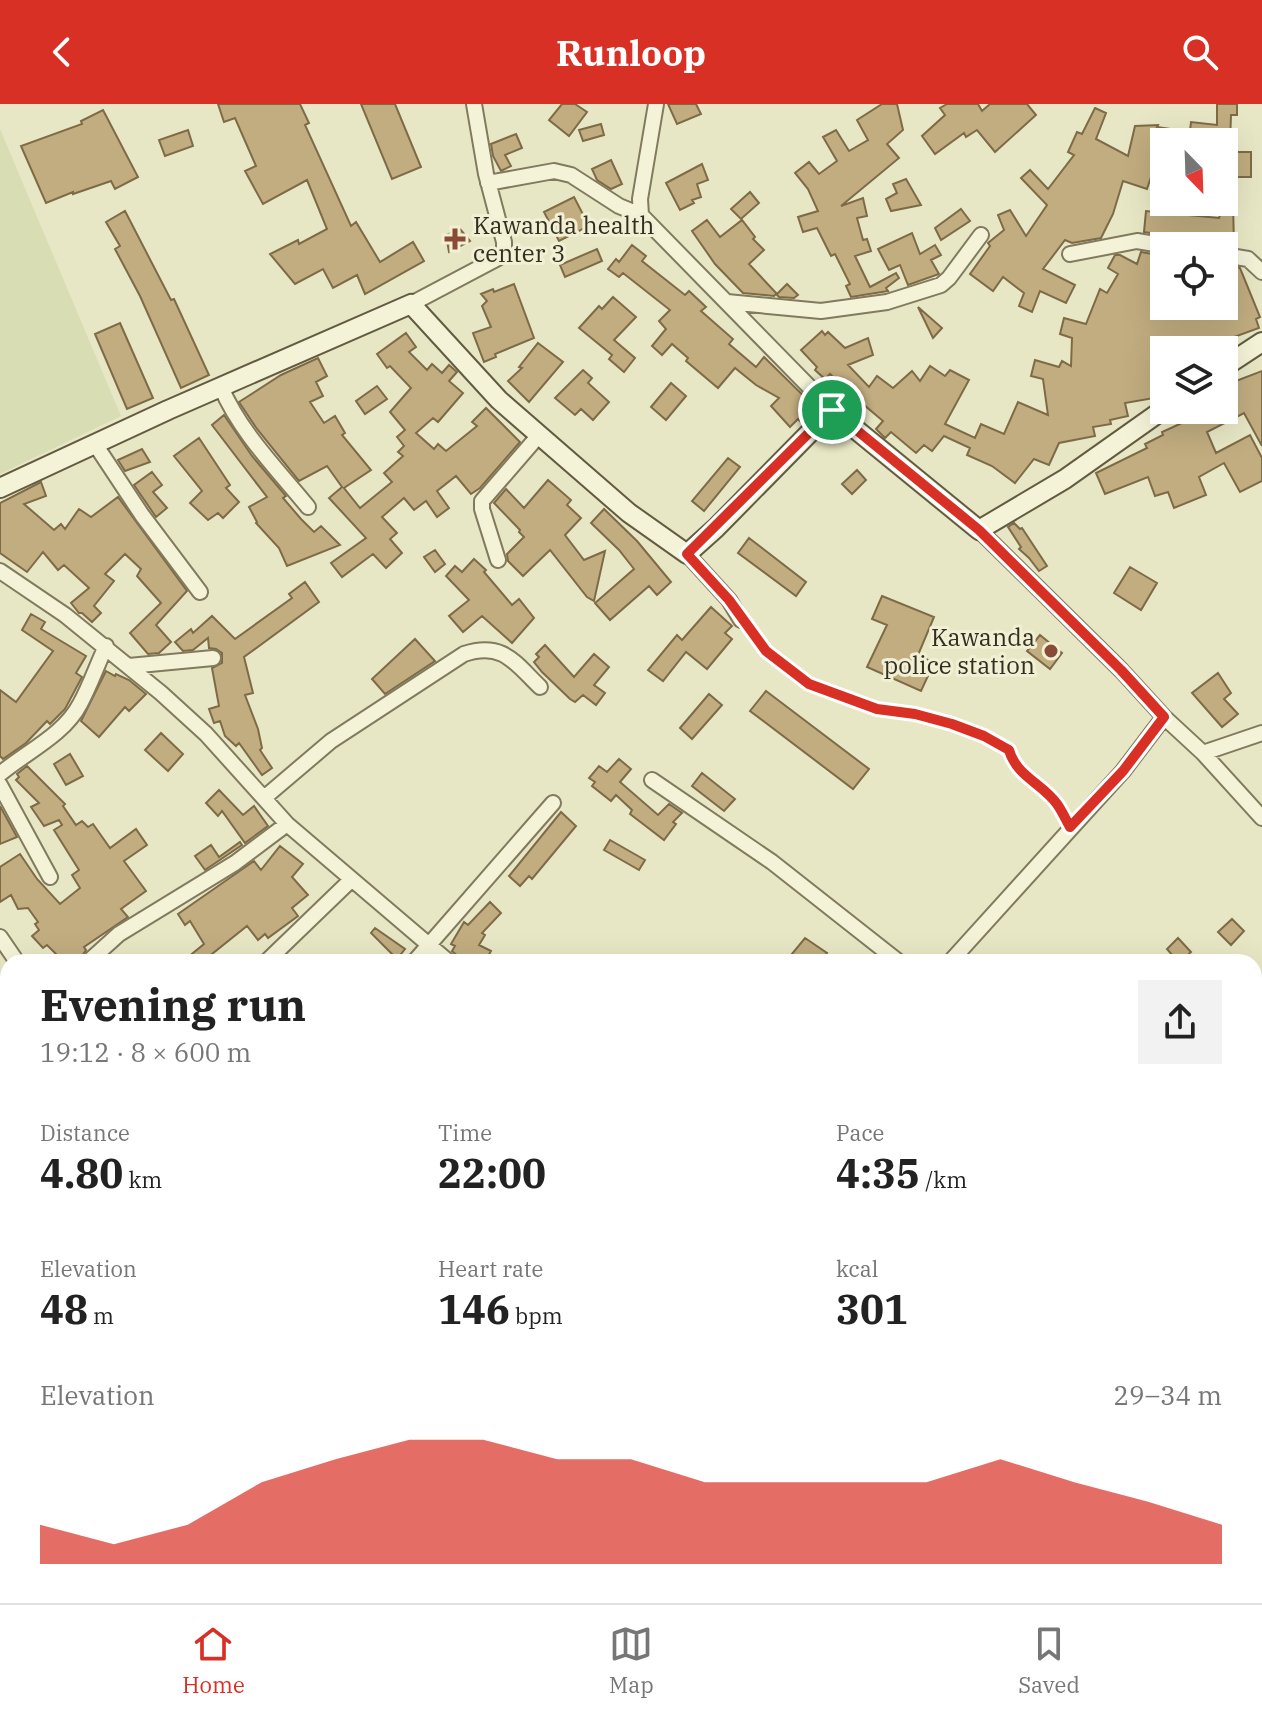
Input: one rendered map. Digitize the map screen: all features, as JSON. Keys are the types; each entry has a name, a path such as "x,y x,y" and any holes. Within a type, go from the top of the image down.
{"street":[{"path":"0,488 411,304 502,255 504,242 488,183 474,104"},
{"path":"641,215 640,199 656,104"},
{"path":"488,183 554,171 571,175 619,206 641,215 832,410 979,530 1203,753 1262,818"},
{"path":"727,302 821,311 887,302 945,282 981,235"},
{"path":"1070,254 1137,241 1150,243"},
{"path":"1238,257 1248,259 1262,272"},
{"path":"411,304 499,400 629,513 687,554 729,600 741,620"},
{"path":"1238,358 1262,342"},
{"path":"221,387 232,411 247,432 308,507"},
{"path":"687,554 832,410"},
{"path":"979,530 1065,479 1150,419"},
{"path":"498,560 482,501 540,434"},
{"path":"95,444 142,515 200,592"},
{"path":"0,571 65,615 129,666 206,734 287,824 439,954"},
{"path":"0,774 70,718 80,704 106,646"},
{"path":"264,798 331,741 464,654 476,650 497,650 506,654 540,687"},
{"path":"129,666 213,658"},
{"path":"961,954 1070,827 1123,771 1164,717"},
{"path":"1203,753 1262,733"},
{"path":"652,780 772,862 889,954"},
{"path":"0,785 50,877"},
{"path":"422,954 553,803"},
{"path":"97,954 119,934 235,863 287,824"},
{"path":"274,954 351,880"},
{"path":"0,937 12,954"}],"path":[{"path":"741,620 766,651 809,684 877,709 915,714 952,724 1009,750 1013,763 1057,803 1070,827"}],"green space":[{"path":"0,129 121,416 0,474"}],"building":[{"path":"218,104 300,104 309,123 305,125 351,226 356,222 380,262 413,242 424,261 365,294 357,275 333,288 323,269 295,284 270,254 298,240 299,244 327,229 307,180 263,204 245,171 256,166 235,118 224,122"},
{"path":"361,104 395,104 421,167 392,179"},
{"path":"562,104 575,104 587,112 569,136 549,120"},
{"path":"668,104 696,104 701,114 677,124"},
{"path":"882,104 897,104 903,130 887,144 899,158 841,206 863,198 867,216 857,218 863,240 867,239 871,251 855,256 870,287 896,273 899,278 886,288 888,291 851,297 846,286 850,284 817,228 803,232 798,217 818,211 808,189 795,173 809,162 819,174 837,161 823,137 836,130 849,151 868,140 857,120"},
{"path":"947,104 978,104 982,111 990,104 1027,104 1036,115 995,152 977,130 966,137 964,133 935,154 922,136 945,115 940,108"},
{"path":"1217,104 1237,104 1237,115 1231,115 1231,128 1190,128 1191,122 1217,125"},
{"path":"1095,108 1106,113 1096,139 1128,156 1135,126 1158,125 1164,128 1150,128 1150,180 1147,189 1123,181 1113,214 1101,238 1072,243 1065,240 1043,269 1075,285 1066,303 1040,291 1032,312 1019,306 1024,293 1003,277 993,291 970,274 990,246 988,243 1004,230 998,215 1010,210 1026,236 1047,205 1021,178 1030,170 1048,189 1074,155 1068,152 1077,132 1082,134"},
{"path":"103,110 138,177 115,189 111,181 46,203 21,146 82,124 81,121"},
{"path":"601,124 604,135 583,141 579,130"},
{"path":"188,130 193,146 165,156 159,140"},
{"path":"516,134 522,148 505,155 511,166 501,171 491,144"},
{"path":"1238,152 1251,152 1251,177 1238,177"},
{"path":"611,160 622,184 611,189 597,180 592,169"},
{"path":"702,164 708,180 697,184 701,197 680,210 666,183"},
{"path":"906,179 921,205 891,211 886,199 897,193 893,184"},
{"path":"750,192 759,203 741,219 731,209"},
{"path":"574,197 589,226 559,241 544,212"},
{"path":"961,209 970,221 941,240 935,228"},
{"path":"125,211 171,300 174,299 209,375 181,388 140,296 115,249 120,246 106,222"},
{"path":"1146,211 1150,211 1150,216 1233,216 1234,232 1144,232"},
{"path":"707,220 720,237 742,220 764,250 749,264 777,294 787,284 798,295 794,298 743,293 715,264 692,231"},
{"path":"460,229 470,241 449,252 446,235"},
{"path":"912,233 920,254 935,245 941,255 931,260 939,274 908,285 900,265 889,270 878,249"},
{"path":"632,245 646,256 642,261 685,295 689,291 706,307 701,311 733,339 729,344 756,367 764,357 815,407 802,423 798,419 790,427 771,406 779,398 735,368 718,388 686,361 688,358 672,344 662,355 652,346 666,329 659,321 670,310 623,273 619,277 608,269 616,259 619,262"},
{"path":"597,249 602,261 565,277 560,265"},
{"path":"1141,252 1150,254 1150,320 1238,320 1240,268 1260,317 1256,319 1259,328 1237,336 1150,336 1150,399 1125,403 1128,416 1110,420 1111,424 1093,427 1095,436 1059,443 1049,465 1034,459 1015,483 992,466 967,455 970,448 944,436 932,451 924,445 916,453 891,432 885,438 876,429 883,421 864,405 857,413 848,405 854,399 830,374 825,379 815,370 817,367 801,350 822,331 825,335 828,332 845,348 868,338 873,355 848,365 869,387 877,376 893,388 912,371 920,381 930,366 945,376 950,370 969,380 945,424 975,438 981,424 1004,434 1018,402 1048,415 1043,379 1031,376 1035,360 1059,367 1062,361 1071,366 1072,338 1060,334 1064,318 1086,324 1100,289 1107,293 1118,274 1108,268 1115,255 1137,264"},
{"path":"514,284 534,338 495,354 496,357 484,362 473,333 491,327 482,306 487,301 481,294"},
{"path":"613,297 636,317 614,340 635,358 624,372 609,359 612,355 579,328 599,306 602,309"},
{"path":"918,307 942,328 933,338"},
{"path":"120,323 153,398 127,409 95,334"},
{"path":"406,333 416,347 409,352 427,370 432,364 442,373 449,365 457,372 449,381 463,393 438,422 433,418 416,433 434,449 438,444 446,451 477,426 472,422 486,408 520,442 480,488 471,494 456,476 437,491 449,508 437,517 426,501 414,510 404,498 382,517 397,533 390,539 402,553 386,568 373,554 342,577 331,563 366,538 329,498 342,487 327,466 299,481 239,402 281,375 318,358 327,376 316,382 323,396 310,402 324,423 335,416 345,433 342,435 371,470 344,488 360,508 392,482 384,473 403,456 398,452 404,446 397,437 405,430 390,412 411,388 390,366 387,368 377,354"},
{"path":"538,343 563,362 529,402 508,381 522,368 519,367"},
{"path":"583,370 592,378 588,383 609,402 593,420 581,409 575,415 555,398"},
{"path":"1262,371 1262,446 1244,413 1238,416 1238,380"},
{"path":"671,383 686,396 666,420 651,407"},
{"path":"377,386 387,399 365,414 356,401"},
{"path":"224,415 301,519 314,532 321,526 340,545 287,566 279,548 256,523 249,507 267,497 212,425"},
{"path":"1180,424 1223,424 1207,432 1216,453 1250,435 1262,458 1262,481 1240,492 1224,463 1199,477 1206,495 1174,508 1168,492 1155,496 1148,477 1105,494 1096,473 1147,448 1145,444 1163,435 1162,432"},
{"path":"199,438 230,485 226,488 239,502 223,518 218,513 208,520 190,503 202,491 174,456"},
{"path":"142,449 150,462 125,471 118,460"},
{"path":"728,458 740,467 704,511 692,501"},
{"path":"857,470 866,480 852,494 842,484"},
{"path":"152,472 162,485 153,492 167,508 156,517 134,485"},
{"path":"548,480 571,500 567,505 581,518 565,535 584,560 605,551 594,601 587,597 550,550 523,576 508,561 507,554 524,537 494,503 506,489 524,508"},
{"path":"41,482 46,496 24,504 54,530 61,524 65,529 79,509 91,517 118,497 187,591 156,625 171,642 159,653 148,654 130,633 161,603 137,576 141,569 125,554 105,574 114,581 94,606 101,613 92,622 71,603 89,588 64,565 58,570 43,552 27,572 0,553 0,503"},
{"path":"604,509 637,541 671,582 657,595 649,586 610,620 595,603 634,569 591,523"},
{"path":"1014,523 1022,528 1047,566 1039,571 1019,549 1021,547 1008,527"},
{"path":"749,538 806,582 796,596 738,553"},
{"path":"435,550 445,564 435,572 424,557"},
{"path":"474,559 512,605 519,599 534,618 512,643 482,616 463,632 449,616 469,600 446,576 455,566 462,572"},
{"path":"1130,567 1157,583 1141,610 1114,593"},
{"path":"305,582 319,602 244,657 253,693 245,695 258,729 260,750 272,768 262,775 239,743 236,746 225,736 220,721 214,723 209,709 219,706 212,668 222,663 222,653 209,648 208,638 193,650 183,651 175,642 191,629 193,633 212,616 235,639 292,598 289,594"},
{"path":"882,596 934,617 918,655 934,663 921,691 867,667 887,625 872,619"},
{"path":"711,607 732,626 725,633 732,639 707,669 686,652 663,681 648,670 677,635 682,640"},
{"path":"31,614 45,622 41,629 86,656 76,673 82,677 65,709 3,759 0,756 0,690 16,702 53,651 22,630"},
{"path":"1040,635 1062,653 1050,669 1027,651"},
{"path":"415,639 435,661 385,694 372,679"},
{"path":"545,645 574,677 594,654 609,667 594,685 605,693 596,705 583,695 575,702 570,699 542,672 534,662 539,657 536,654"},
{"path":"106,671 129,680 146,694 129,711 125,707 99,737 81,721"},
{"path":"1218,673 1231,693 1224,699 1238,714 1222,727 1192,693"},
{"path":"766,691 869,769 853,789 750,711"},
{"path":"709,694 722,705 692,739 680,728"},
{"path":"161,733 183,754 168,771 145,750"},
{"path":"70,754 83,776 66,785 54,764"},
{"path":"619,759 631,769 620,782 658,815 669,804 682,813 673,822 676,824 664,840 630,814 632,810 616,795 611,801 592,786 595,782 589,778 599,766 607,772"},
{"path":"27,766 65,804 63,806 76,825 82,821 88,827 93,824 110,848 136,829 147,845 124,861 146,891 121,909 128,917 84,947 83,954 56,954 47,945 43,948 32,936 39,930 35,924 38,922 28,908 18,909 11,895 0,902 0,867 20,854 60,904 80,888 72,875 79,870 54,830 62,825 59,820 44,826 31,807 39,803 16,780 19,777 17,774"},
{"path":"702,773 735,799 724,811 692,786"},
{"path":"219,790 243,815 254,806 268,826 245,843 222,811 218,816 206,803"},
{"path":"0,806 17,837 0,844"},
{"path":"561,812 576,826 532,879 529,876 520,886 509,876"},
{"path":"610,840 645,860 639,870 604,850"},
{"path":"240,842 242,845 205,870 195,856 211,845 219,857"},
{"path":"280,846 303,864 292,877 308,895 292,908 298,916 268,938 265,934 258,940 247,926 212,954 192,954 204,944 190,921 185,925 178,914 254,861 261,870"},
{"path":"490,902 501,913 482,933 485,935 479,945 491,951 489,954 455,954 452,951 455,946 451,944 464,922 468,925"},
{"path":"1232,919 1244,931 1231,945 1218,932"},
{"path":"375,928 405,949 401,954 392,954 371,933"},
{"path":"805,938 827,953 826,954 792,954"},
{"path":"1178,938 1191,952 1171,954 1167,949"}],"place":[{"name":"Kawanda health center 3","path":"455,239"},
{"name":"Kawanda police station","path":"1051,651"}],"route":[{"path":"832,410 979,530 1053,601 1164,717 1123,771 1070,827 1057,803 1013,763 1009,750 984,736 915,714 877,709 809,684 766,651 729,600 687,554 832,410"}]}
